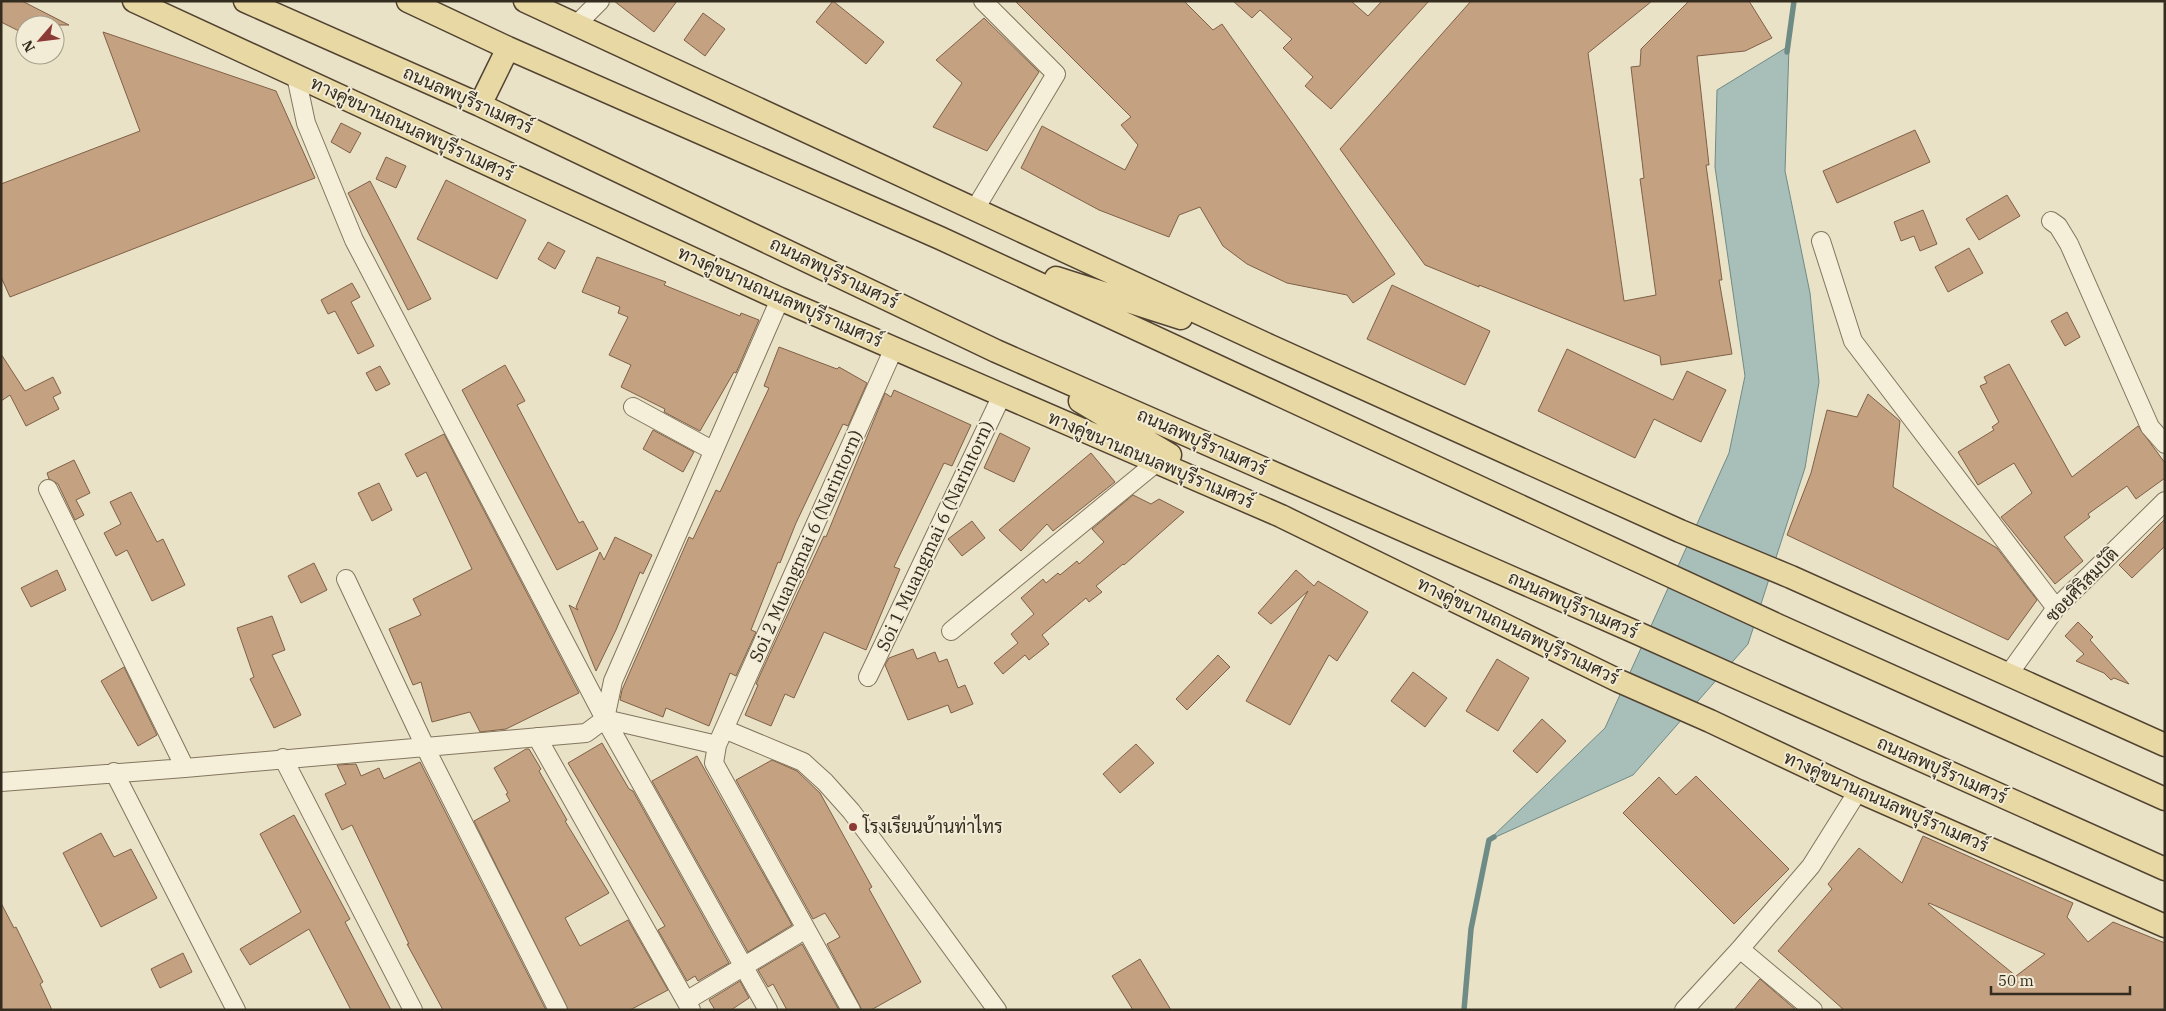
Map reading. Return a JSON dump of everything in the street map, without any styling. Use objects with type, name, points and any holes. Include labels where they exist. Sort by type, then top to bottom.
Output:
[{"type":"main road","name":"ทางคู่ขนานถนนลพบุรีราเมศวร์","points":[[134,1],[780,299],[1281,516],[1619,681],[1710,721],[1858,791],[2165,926]]},
{"type":"main road","name":"ถนนลพบุรีราเมศวร์","points":[[245,1],[480,105],[996,351],[1635,632],[2165,870]]},
{"type":"main road","points":[[408,1],[508,48],[940,238],[1777,625],[2165,799]]},
{"type":"main road","points":[[525,1],[1270,346],[1680,531],[1791,577],[2165,745]]},
{"type":"main road","points":[[480,105],[508,48]]},
{"type":"main road","points":[[940,238],[1053,277],[1270,346]]},
{"type":"main road","points":[[996,351],[1162,450],[1281,516]]},
{"type":"street","points":[[576,25],[600,1]]},
{"type":"street","points":[[974,208],[1056,74],[983,1]]},
{"type":"street","points":[[296,76],[306,123],[354,240],[605,720],[768,1010]]},
{"type":"street","points":[[2051,221],[2058,226],[2069,244],[2150,427],[2165,444]]},
{"type":"street","points":[[1821,241],[1853,341],[2056,608]]},
{"type":"street","points":[[605,720],[613,681],[712,450],[780,299]]},
{"type":"street","name":"Soi 2 Muangmai 6 (Narintorn)","points":[[851,1010],[714,763],[721,737],[894,348]]},
{"type":"street","name":"Soi 1 Muangmai 6 (Narintorn)","points":[[868,677],[1002,395]]},
{"type":"street","points":[[633,407],[712,450]]},
{"type":"street","points":[[951,631],[1157,462]]},
{"type":"street","points":[[48,490],[185,768]]},
{"type":"street","name":"ซอยศิริสมบัติ","points":[[2008,675],[2056,608],[2165,501]]},
{"type":"street","points":[[346,579],[425,746],[558,1010]]},
{"type":"street","points":[[1,782],[586,733],[605,720],[721,737],[803,762],[825,782],[851,812],[895,870],[997,1010]]},
{"type":"street","points":[[537,737],[688,1005],[744,966],[806,929]]},
{"type":"street","points":[[283,758],[413,1010]]},
{"type":"street","points":[[114,772],[236,1010]]},
{"type":"street","points":[[1684,1010],[1740,949],[1811,866],[1858,791]]},
{"type":"street","points":[[1740,949],[1813,1010]]},
{"type":"water","points":[[1789,46],[1785,171],[1810,293],[1819,382],[1805,468],[1748,644],[1633,775],[1489,840],[1605,728],[1729,453],[1745,376],[1715,167],[1717,90]]},
{"type":"building","points":[[1,1],[22,1],[49,15],[15,15],[15,29],[1,22]]},
{"type":"building","points":[[614,1],[677,1],[654,32]]},
{"type":"building","points":[[833,1],[884,42],[866,64],[816,22]]},
{"type":"building","points":[[1015,1],[1184,1],[1213,30],[1222,24],[1395,274],[1353,303],[1347,295],[1287,283],[1247,264],[1223,246],[1200,207],[1179,215],[1169,237],[1099,210],[1021,168],[1042,126],[1125,170],[1138,145],[1121,125],[1131,117]]},
{"type":"building","points":[[1233,1],[1351,1],[1368,16],[1382,1],[1429,1],[1331,109],[1305,86],[1313,77],[1283,48],[1292,39],[1260,10],[1252,18]]},
{"type":"building","points":[[1471,1],[1652,1],[1588,53],[1624,301],[1656,295],[1640,179],[1644,178],[1631,67],[1640,66],[1641,49],[1689,1],[1749,1],[1772,38],[1745,51],[1697,56],[1709,165],[1706,165],[1722,280],[1719,280],[1732,354],[1661,365],[1660,356],[1425,265],[1340,149]]},
{"type":"building","points":[[703,13],[725,29],[705,56],[684,40]]},
{"type":"building","points":[[984,18],[1039,72],[987,151],[933,127],[962,83],[936,60]]},
{"type":"building","points":[[103,32],[276,91],[315,178],[10,297],[1,277],[1,184],[140,131]]},
{"type":"building","points":[[341,123],[361,133],[350,153],[331,142]]},
{"type":"building","points":[[1915,130],[1930,162],[1837,203],[1823,171]]},
{"type":"building","points":[[386,157],[406,166],[396,188],[376,179]]},
{"type":"building","points":[[446,180],[526,220],[497,279],[417,239]]},
{"type":"building","points":[[370,181],[431,299],[408,310],[348,193]]},
{"type":"building","points":[[2007,195],[2020,216],[1979,240],[1966,219]]},
{"type":"building","points":[[1923,210],[1937,244],[1920,251],[1914,236],[1901,241],[1894,222]]},
{"type":"building","points":[[548,242],[565,251],[555,269],[538,259]]},
{"type":"building","points":[[1969,248],[1983,273],[1948,292],[1935,267]]},
{"type":"building","points":[[597,257],[666,282],[664,285],[740,316],[741,313],[759,320],[736,373],[734,372],[700,431],[664,412],[665,409],[621,387],[631,365],[609,355],[628,317],[618,313],[620,307],[582,292]]},
{"type":"building","points":[[352,283],[360,297],[351,302],[374,346],[358,354],[335,311],[328,314],[321,300]]},
{"type":"building","points":[[1392,285],[1490,331],[1465,385],[1367,339]]},
{"type":"building","points":[[2067,312],[2080,337],[2065,346],[2051,321]]},
{"type":"building","points":[[779,347],[837,369],[839,367],[867,383],[848,426],[843,424],[796,523],[780,563],[778,562],[751,630],[756,632],[736,676],[730,673],[709,726],[666,708],[663,717],[620,700],[622,690],[689,537],[693,539],[716,490],[720,492],[769,388],[764,386]]},
{"type":"building","points":[[1567,349],[1673,400],[1687,371],[1726,390],[1701,442],[1654,419],[1635,458],[1538,411]]},
{"type":"building","points":[[1,354],[25,391],[53,377],[61,393],[53,397],[59,409],[26,426],[10,395],[1,401]]},
{"type":"building","points":[[2009,364],[2072,477],[2138,426],[2165,463],[2165,478],[2136,499],[2127,486],[2088,514],[2090,517],[2064,537],[2083,561],[2055,584],[2001,517],[2032,493],[2014,463],[1978,485],[1958,452],[1994,430],[1992,427],[1999,422],[1980,386],[1987,383],[1984,377]]},
{"type":"building","points":[[505,365],[525,401],[517,405],[579,523],[583,521],[598,549],[557,570],[462,390]]},
{"type":"building","points":[[380,366],[390,384],[376,391],[366,373]]},
{"type":"building","points":[[894,390],[971,425],[952,466],[944,463],[894,567],[900,569],[866,650],[824,632],[794,698],[785,694],[771,726],[745,715],[758,685],[756,684],[824,536],[826,537],[885,393],[891,397]]},
{"type":"building","points":[[1868,394],[1900,421],[1893,487],[1997,548],[2037,600],[2008,640],[1787,535],[1811,473],[1827,410],[1857,417]]},
{"type":"building","points":[[653,430],[694,452],[683,472],[643,449]]},
{"type":"building","points":[[1000,433],[1030,448],[1014,482],[984,468]]},
{"type":"building","points":[[444,434],[579,693],[506,729],[480,732],[470,712],[432,722],[421,682],[413,685],[389,629],[421,615],[413,599],[472,569],[426,472],[417,477],[405,454]]},
{"type":"building","points":[[1091,453],[1115,482],[1053,531],[1047,524],[1021,551],[999,530]]},
{"type":"building","points":[[74,460],[90,493],[76,500],[84,515],[75,520],[58,484],[49,479],[47,473]]},
{"type":"building","points":[[379,483],[392,510],[372,521],[358,493]]},
{"type":"building","points":[[131,492],[157,542],[163,539],[185,585],[152,601],[127,550],[116,556],[104,533],[121,524],[110,502]]},
{"type":"building","points":[[1133,495],[1151,504],[1159,499],[1184,512],[1124,565],[1096,586],[1102,592],[1089,602],[1086,598],[1042,635],[1049,644],[1029,660],[1025,655],[1003,674],[994,663],[1018,643],[1011,634],[1034,614],[1021,598],[1043,579],[1046,583],[1058,573],[1060,575],[1077,561],[1079,564],[1104,542],[1092,529]]},
{"type":"building","points":[[2165,519],[2165,546],[2132,578],[2119,565]]},
{"type":"building","points":[[972,521],[985,538],[962,556],[948,539]]},
{"type":"building","points":[[615,537],[652,555],[643,574],[640,572],[616,630],[596,671],[569,605],[578,610],[576,607],[600,552],[604,560]]},
{"type":"building","points":[[314,563],[327,590],[301,603],[288,576]]},
{"type":"building","points":[[57,570],[66,590],[31,607],[21,588]]},
{"type":"building","points":[[1296,570],[1314,586],[1318,581],[1368,612],[1337,661],[1329,655],[1290,725],[1246,701],[1308,591],[1271,624],[1258,613]]},
{"type":"building","points":[[272,616],[285,650],[272,655],[301,715],[274,728],[250,679],[254,677],[237,628]]},
{"type":"building","points":[[2078,622],[2093,637],[2090,640],[2129,684],[2114,678],[2111,680],[2104,673],[2076,661],[2084,654],[2065,636]]},
{"type":"building","points":[[913,649],[917,659],[935,652],[939,662],[947,659],[958,688],[965,685],[973,704],[951,713],[948,705],[908,720],[885,665],[889,658]]},
{"type":"building","points":[[1218,655],[1230,667],[1187,710],[1176,699]]},
{"type":"building","points":[[1497,659],[1529,678],[1498,731],[1466,711]]},
{"type":"building","points":[[124,667],[157,735],[138,746],[101,681]]},
{"type":"building","points":[[1413,672],[1447,698],[1425,727],[1391,701]]},
{"type":"building","points":[[1542,719],[1566,741],[1537,773],[1513,751]]},
{"type":"building","points":[[602,743],[629,789],[633,791],[729,963],[698,981],[695,976],[687,981],[658,930],[665,926],[568,763]]},
{"type":"building","points":[[1136,744],[1154,763],[1120,793],[1103,774]]},
{"type":"building","points":[[529,749],[541,769],[539,771],[567,820],[565,821],[609,893],[565,918],[580,946],[628,920],[668,990],[630,1010],[568,1010],[474,821],[510,801],[506,794],[508,793],[494,768]]},
{"type":"building","points":[[697,756],[792,925],[748,952],[652,781]]},
{"type":"building","points":[[772,760],[797,771],[820,793],[872,887],[869,889],[921,982],[871,1010],[862,1010],[827,944],[840,937],[825,913],[813,919],[736,780]]},
{"type":"building","points":[[420,762],[546,1010],[443,1010],[407,944],[409,944],[352,825],[342,830],[325,794],[346,784],[337,765],[356,764],[361,776],[379,768],[384,779]]},
{"type":"building","points":[[1696,776],[1789,869],[1734,924],[1623,813],[1659,777],[1676,795]]},
{"type":"building","points":[[294,815],[350,919],[345,922],[391,1010],[351,1010],[309,929],[250,965],[240,949],[301,912],[260,834]]},
{"type":"building","points":[[101,833],[114,857],[131,849],[157,898],[101,927],[63,853]]},
{"type":"building","points":[[1923,836],[2073,903],[2067,917],[2088,942],[2113,922],[2165,943],[2165,1010],[1844,1010],[1778,951],[1832,889],[1828,884],[1859,848],[1902,883]],"holes":[[[1929,903],[2045,954],[2016,976],[1928,904]]]},
{"type":"building","points":[[1,903],[14,928],[16,927],[43,982],[40,984],[52,1010],[1,1010]]},
{"type":"building","points":[[802,944],[839,1010],[787,1010],[773,984],[768,987],[758,970]]},
{"type":"building","points":[[183,953],[192,972],[160,988],[151,969]]},
{"type":"building","points":[[1140,959],[1171,1010],[1133,1010],[1112,976]]},
{"type":"building","points":[[1760,979],[1796,1010],[1734,1010]]},
{"type":"building","points":[[740,981],[749,998],[731,1010],[715,1010],[709,1000]]},
{"type":"waterway","points":[[1787,52],[1794,1]]},
{"type":"waterway","points":[[1464,1010],[1471,929],[1489,840],[1494,837]]},
{"type":"place","name":"โรงเรียนบ้านท่าไทร","points":[[853,827]]}]
